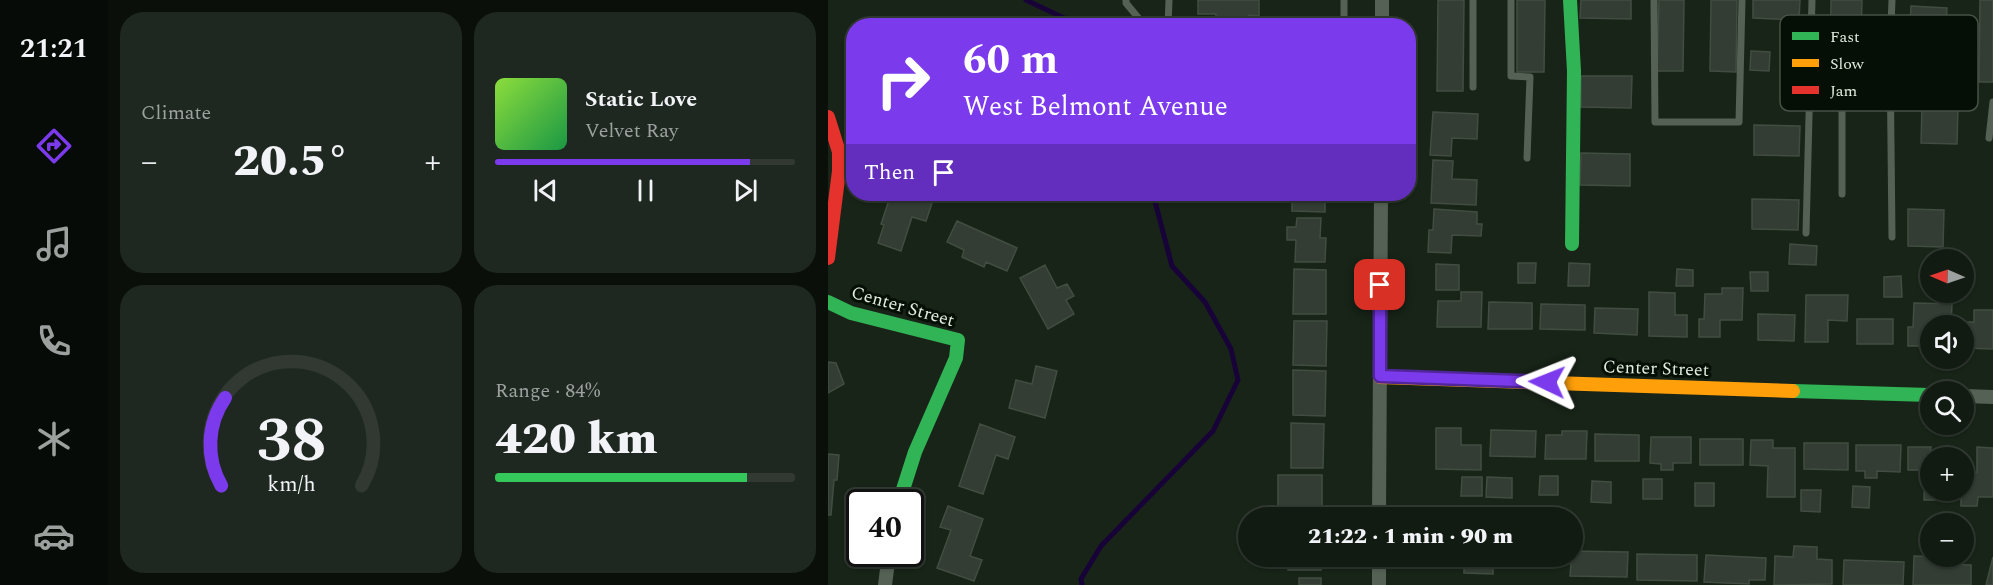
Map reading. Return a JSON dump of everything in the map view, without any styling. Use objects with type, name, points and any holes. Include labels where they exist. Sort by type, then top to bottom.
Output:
[{"type":"street","points":[[1382,0],[1382,18]]},
{"type":"street","points":[[1570,0],[1574,71],[1572,244]]},
{"type":"street","points":[[828,117],[839,152],[839,171],[828,258]]},
{"type":"street","points":[[1379,507],[1381,201]]},
{"type":"street","name":"Center Street","points":[[828,302],[851,313],[958,340],[956,358],[915,452],[903,489]]},
{"type":"street","name":"Center Street","points":[[1380,376],[1920,395]]},
{"type":"street","points":[[1974,396],[1993,397]]},
{"type":"street","points":[[885,585],[887,567]]},
{"type":"street","points":[[1379,567],[1379,585]]},
{"type":"lane","points":[[1126,0],[1138,18]]},
{"type":"lane","points":[[1168,18],[1169,0]]},
{"type":"lane","points":[[1344,0],[1344,18]]},
{"type":"lane","points":[[1473,0],[1473,87]]},
{"type":"lane","points":[[1511,0],[1511,76],[1530,77],[1527,158]]},
{"type":"lane","points":[[1654,0],[1655,122],[1738,122],[1742,0]]},
{"type":"lane","points":[[1812,0],[1812,15]]},
{"type":"lane","points":[[1989,138],[1993,102]]},
{"type":"lane","points":[[1806,233],[1809,111]]},
{"type":"lane","points":[[1842,111],[1842,194]]},
{"type":"lane","points":[[1892,111],[1892,237]]},
{"type":"building","points":[[1198,0],[1259,0],[1259,16],[1216,18],[1216,14],[1198,14]]},
{"type":"building","points":[[1438,0],[1464,0],[1463,91],[1437,91]]},
{"type":"building","points":[[1517,0],[1545,0],[1544,72],[1517,72]]},
{"type":"building","points":[[1581,0],[1631,0],[1631,19],[1580,18]]},
{"type":"building","points":[[1659,0],[1684,0],[1683,71],[1657,71]]},
{"type":"building","points":[[1711,0],[1737,0],[1736,72],[1710,71]]},
{"type":"building","points":[[1753,0],[1800,0],[1799,15],[1780,15],[1780,19],[1753,18]]},
{"type":"building","points":[[1831,0],[1862,0],[1862,15],[1831,15]]},
{"type":"building","points":[[1980,0],[1993,0],[1993,82],[1979,82]]},
{"type":"building","points":[[1911,6],[1947,8],[1947,15],[1911,15]]},
{"type":"building","points":[[1751,51],[1770,52],[1769,71],[1750,70]]},
{"type":"building","points":[[1581,76],[1632,76],[1631,108],[1581,107]]},
{"type":"building","points":[[1922,111],[1958,111],[1957,144],[1921,143]]},
{"type":"building","points":[[1433,112],[1478,114],[1477,139],[1452,138],[1451,156],[1430,155]]},
{"type":"building","points":[[1754,125],[1800,126],[1799,156],[1754,155]]},
{"type":"building","points":[[1581,153],[1630,154],[1630,186],[1580,185]]},
{"type":"building","points":[[1433,160],[1453,161],[1452,179],[1477,180],[1476,205],[1431,203]]},
{"type":"building","points":[[1752,199],[1799,200],[1798,230],[1752,229]]},
{"type":"building","points":[[889,201],[933,201],[926,221],[912,217],[901,251],[878,243],[884,225],[881,224]]},
{"type":"building","points":[[1292,201],[1325,201],[1325,212],[1292,211]]},
{"type":"building","points":[[1434,209],[1477,212],[1477,224],[1482,224],[1481,236],[1452,235],[1451,253],[1428,252],[1429,230],[1433,230]]},
{"type":"building","points":[[1908,209],[1944,210],[1943,247],[1908,246]]},
{"type":"building","points":[[1297,218],[1321,218],[1320,238],[1326,238],[1325,262],[1295,262],[1296,240],[1287,240],[1287,227],[1296,227]]},
{"type":"building","points":[[957,221],[1017,248],[1007,271],[986,262],[984,267],[962,257],[964,250],[947,242]]},
{"type":"building","points":[[1790,244],[1817,246],[1816,265],[1789,264]]},
{"type":"building","points":[[1518,263],[1536,263],[1535,283],[1518,283]]},
{"type":"building","points":[[1569,263],[1590,264],[1589,286],[1568,286]]},
{"type":"building","points":[[1436,264],[1459,265],[1459,290],[1436,290]]},
{"type":"building","points":[[1045,265],[1057,288],[1067,284],[1074,296],[1066,300],[1074,314],[1048,329],[1020,278]]},
{"type":"building","points":[[1294,269],[1326,270],[1326,314],[1293,314]]},
{"type":"building","points":[[1677,269],[1693,270],[1693,286],[1676,286]]},
{"type":"building","points":[[1750,272],[1768,272],[1768,291],[1751,291]]},
{"type":"building","points":[[1901,276],[1902,297],[1884,297],[1884,277]]},
{"type":"building","points":[[1722,288],[1743,288],[1742,320],[1720,320],[1720,337],[1699,337],[1699,319],[1704,319],[1705,294],[1722,294]]},
{"type":"building","points":[[1461,292],[1482,292],[1481,327],[1437,327],[1438,301],[1461,301]]},
{"type":"building","points":[[1649,292],[1675,293],[1675,315],[1687,315],[1687,337],[1649,336]]},
{"type":"building","points":[[1806,295],[1848,295],[1847,321],[1828,320],[1828,342],[1805,342]]},
{"type":"building","points":[[1489,302],[1532,303],[1532,329],[1488,329]]},
{"type":"building","points":[[1914,303],[1952,304],[1952,315],[1920,315],[1920,346],[1908,346],[1908,327],[1913,327]]},
{"type":"building","points":[[1541,304],[1585,305],[1585,330],[1540,329]]},
{"type":"building","points":[[1595,308],[1638,309],[1637,335],[1594,333]]},
{"type":"building","points":[[1974,310],[1993,310],[1993,349],[1974,348]]},
{"type":"building","points":[[1758,314],[1795,315],[1794,341],[1758,340]]},
{"type":"building","points":[[1857,319],[1893,319],[1893,344],[1857,344]]},
{"type":"building","points":[[1294,321],[1327,321],[1326,366],[1293,365]]},
{"type":"building","points":[[828,362],[836,363],[844,384],[828,393]]},
{"type":"building","points":[[1036,366],[1057,371],[1045,418],[1009,408],[1016,380],[1032,384]]},
{"type":"building","points":[[1293,370],[1326,371],[1325,416],[1293,415]]},
{"type":"building","points":[[1291,423],[1324,424],[1323,468],[1291,468]]},
{"type":"building","points":[[980,424],[1015,437],[1008,459],[996,455],[983,494],[959,486]]},
{"type":"building","points":[[1436,428],[1461,428],[1461,445],[1481,445],[1481,470],[1436,469]]},
{"type":"building","points":[[1491,430],[1536,431],[1535,457],[1490,456]]},
{"type":"building","points":[[1562,431],[1587,431],[1586,459],[1545,459],[1546,435],[1562,435]]},
{"type":"building","points":[[1595,434],[1639,435],[1639,461],[1595,461]]},
{"type":"building","points":[[1651,437],[1691,437],[1691,463],[1673,463],[1673,470],[1661,470],[1661,464],[1650,463]]},
{"type":"building","points":[[1700,439],[1743,439],[1743,465],[1700,465]]},
{"type":"building","points":[[1751,440],[1773,440],[1773,448],[1795,448],[1795,497],[1767,497],[1768,466],[1750,465]]},
{"type":"building","points":[[1804,443],[1848,443],[1848,470],[1804,469]]},
{"type":"building","points":[[1856,445],[1901,445],[1900,472],[1877,471],[1877,478],[1865,478],[1865,471],[1856,471]]},
{"type":"building","points":[[1908,447],[1920,447],[1920,470],[1908,470]]},
{"type":"building","points":[[1977,447],[1993,448],[1993,497],[1978,497],[1977,506],[1961,506],[1961,501],[1974,501],[1974,472],[1977,472]]},
{"type":"building","points":[[828,454],[839,455],[831,515],[828,515]]},
{"type":"building","points":[[1278,475],[1322,475],[1322,507],[1278,507]]},
{"type":"building","points":[[1540,476],[1558,476],[1558,495],[1539,495]]},
{"type":"building","points":[[1462,477],[1482,477],[1482,496],[1461,496]]},
{"type":"building","points":[[1487,477],[1512,478],[1512,498],[1486,497]]},
{"type":"building","points":[[1643,479],[1662,479],[1662,499],[1643,499]]},
{"type":"building","points":[[1592,481],[1611,482],[1611,503],[1591,502]]},
{"type":"building","points":[[1695,483],[1714,483],[1714,506],[1695,506]]},
{"type":"building","points":[[1853,486],[1870,487],[1869,508],[1852,507]]},
{"type":"building","points":[[1801,490],[1821,490],[1820,512],[1801,511]]},
{"type":"building","points":[[948,506],[983,519],[970,556],[982,560],[974,581],[937,568],[951,530],[940,527]]},
{"type":"building","points":[[1794,546],[1817,547],[1817,559],[1832,560],[1832,584],[1774,585],[1775,556],[1793,557]]},
{"type":"building","points":[[1583,551],[1628,552],[1627,577],[1570,576],[1571,567],[1583,567]]},
{"type":"building","points":[[1637,554],[1697,555],[1697,581],[1637,580]]},
{"type":"building","points":[[1706,555],[1766,558],[1765,580],[1749,580],[1749,584],[1704,582]]},
{"type":"building","points":[[1914,556],[1920,556],[1920,567],[1971,567],[1971,585],[1913,585]]},
{"type":"building","points":[[1993,557],[1993,585],[1986,585]]},
{"type":"building","points":[[1844,560],[1904,562],[1903,585],[1843,585]]},
{"type":"building","points":[[1288,567],[1321,567],[1321,570],[1288,570]]},
{"type":"building","points":[[1464,567],[1493,567],[1493,574],[1464,573]]},
{"type":"building","points":[[1299,578],[1321,578],[1321,585],[1299,585]]},
{"type":"waterway","points":[[1026,0],[1064,18]]},
{"type":"waterway","points":[[1082,585],[1081,579],[1101,546],[1213,431],[1238,380],[1231,349],[1205,302],[1172,266],[1155,201]]},
{"type":"traffic: fast","points":[[1570,0],[1574,71],[1572,244]]},
{"type":"traffic: fast","points":[[828,302],[851,313],[958,340],[956,358],[915,452],[903,489]]},
{"type":"traffic: fast","points":[[1793,391],[1920,395]]},
{"type":"traffic: slow","points":[[1380,377],[1793,391]]},
{"type":"traffic: jam","points":[[828,117],[839,152],[839,171],[828,258]]},
{"type":"route","points":[[1380,285],[1380,376],[1547,382]]}]
